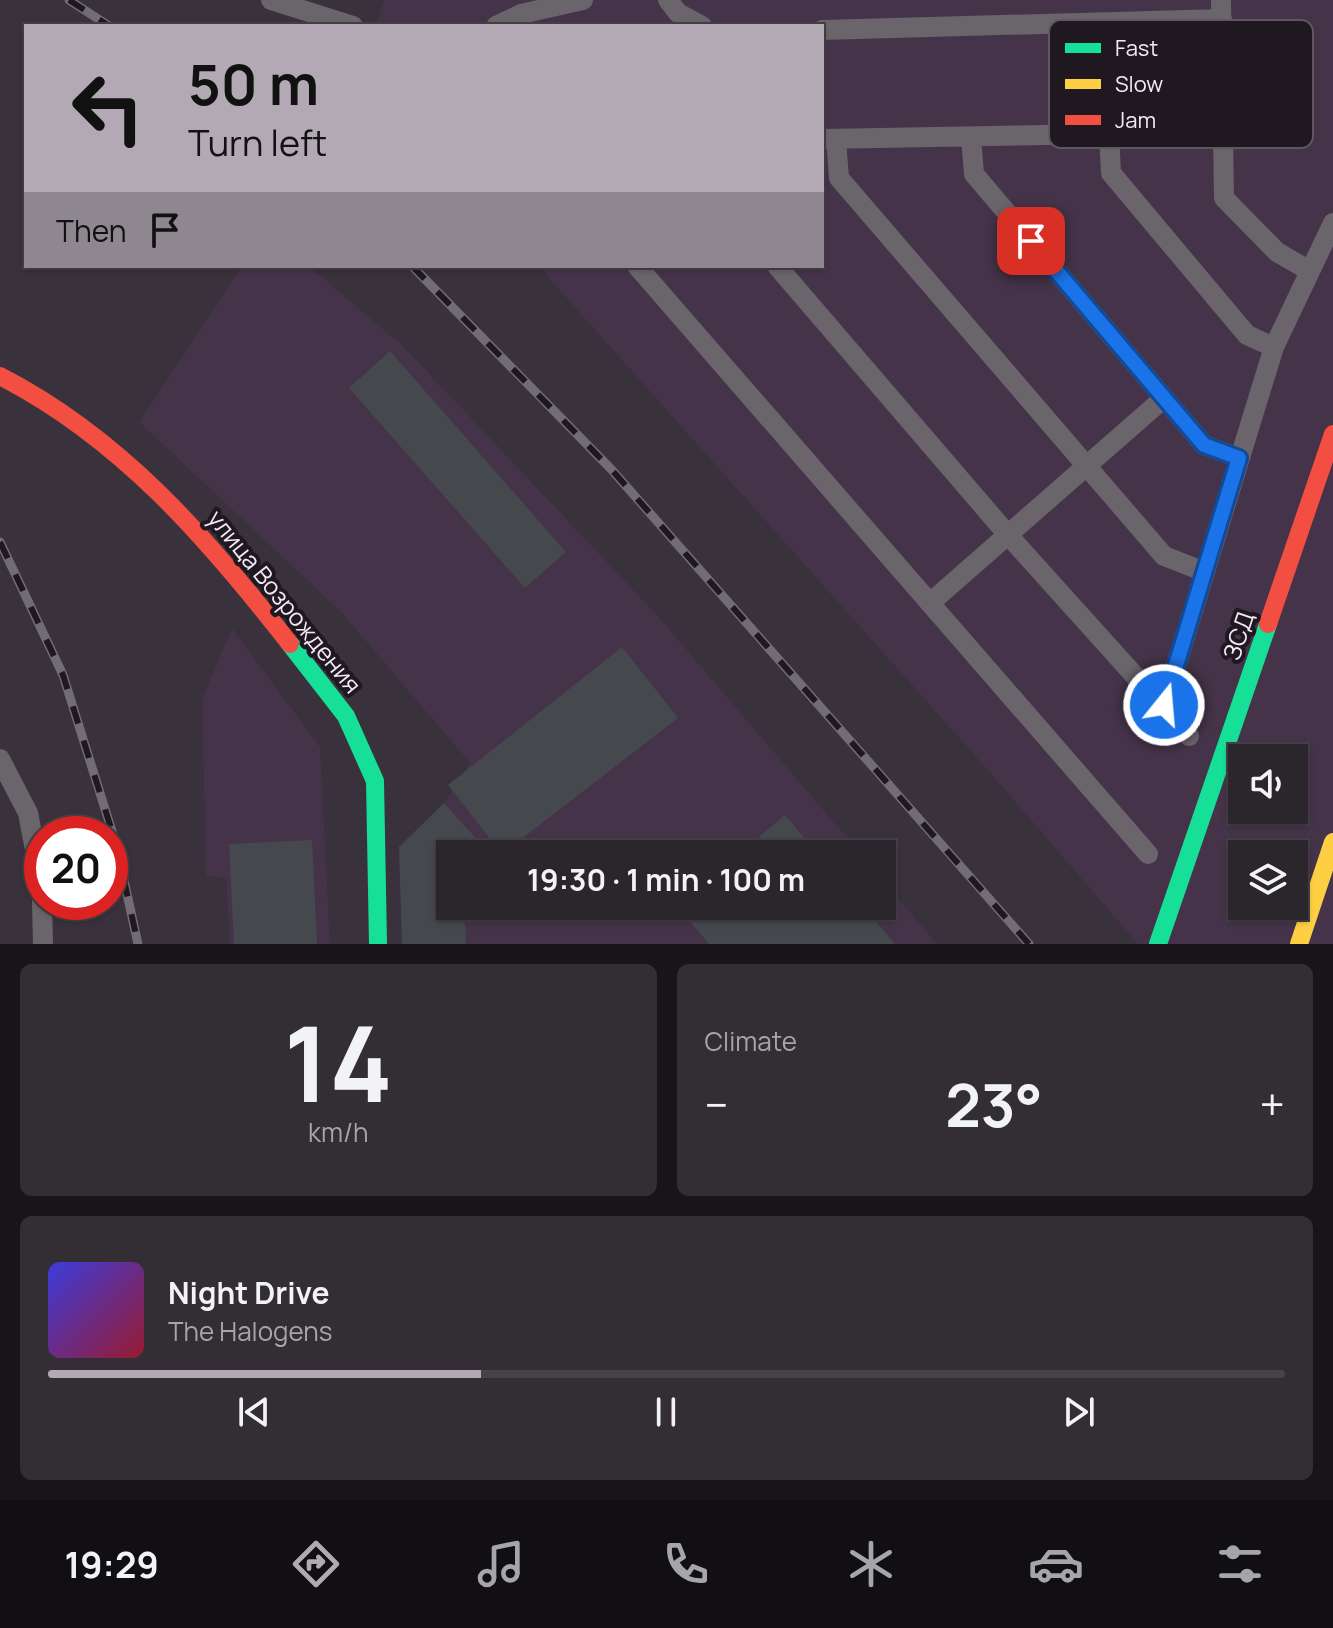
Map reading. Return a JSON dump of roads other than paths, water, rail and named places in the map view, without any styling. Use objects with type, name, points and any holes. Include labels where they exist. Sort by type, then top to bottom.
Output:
[{"type":"main road","name":"улица Возрождения","points":[[0,376],[39,396],[123,457],[214,551],[346,716],[362,745],[375,781],[378,944]]},
{"type":"main road","name":"ЗСД","points":[[1158,944],[1333,434]]},
{"type":"main road","points":[[1299,944],[1333,842]]},
{"type":"lane","points":[[271,0],[347,24]]},
{"type":"lane","points":[[500,24],[521,14],[583,0]]},
{"type":"lane","points":[[668,0],[678,13],[698,24]]},
{"type":"lane","points":[[824,30],[1222,10]]},
{"type":"lane","points":[[1049,135],[829,139],[839,178],[1164,556],[1205,572]]},
{"type":"lane","points":[[971,137],[974,174],[1204,445],[1239,458]]},
{"type":"lane","points":[[1110,148],[1111,173],[1247,335],[1274,347]]},
{"type":"lane","points":[[1222,148],[1224,198],[1277,252],[1310,271]]},
{"type":"lane","points":[[1164,705],[1274,347],[1333,223]]},
{"type":"lane","points":[[639,268],[1148,854]]},
{"type":"lane","points":[[779,268],[1008,535],[1189,736]]},
{"type":"lane","points":[[930,603],[1164,398]]},
{"type":"lane","points":[[0,759],[29,816]]},
{"type":"lane","points":[[42,920],[43,944]]},
{"type":"railway","points":[[69,0],[106,24]]},
{"type":"railway","points":[[414,268],[611,469],[1029,944]]},
{"type":"railway","points":[[0,542],[63,675],[116,844],[138,944]]}]
